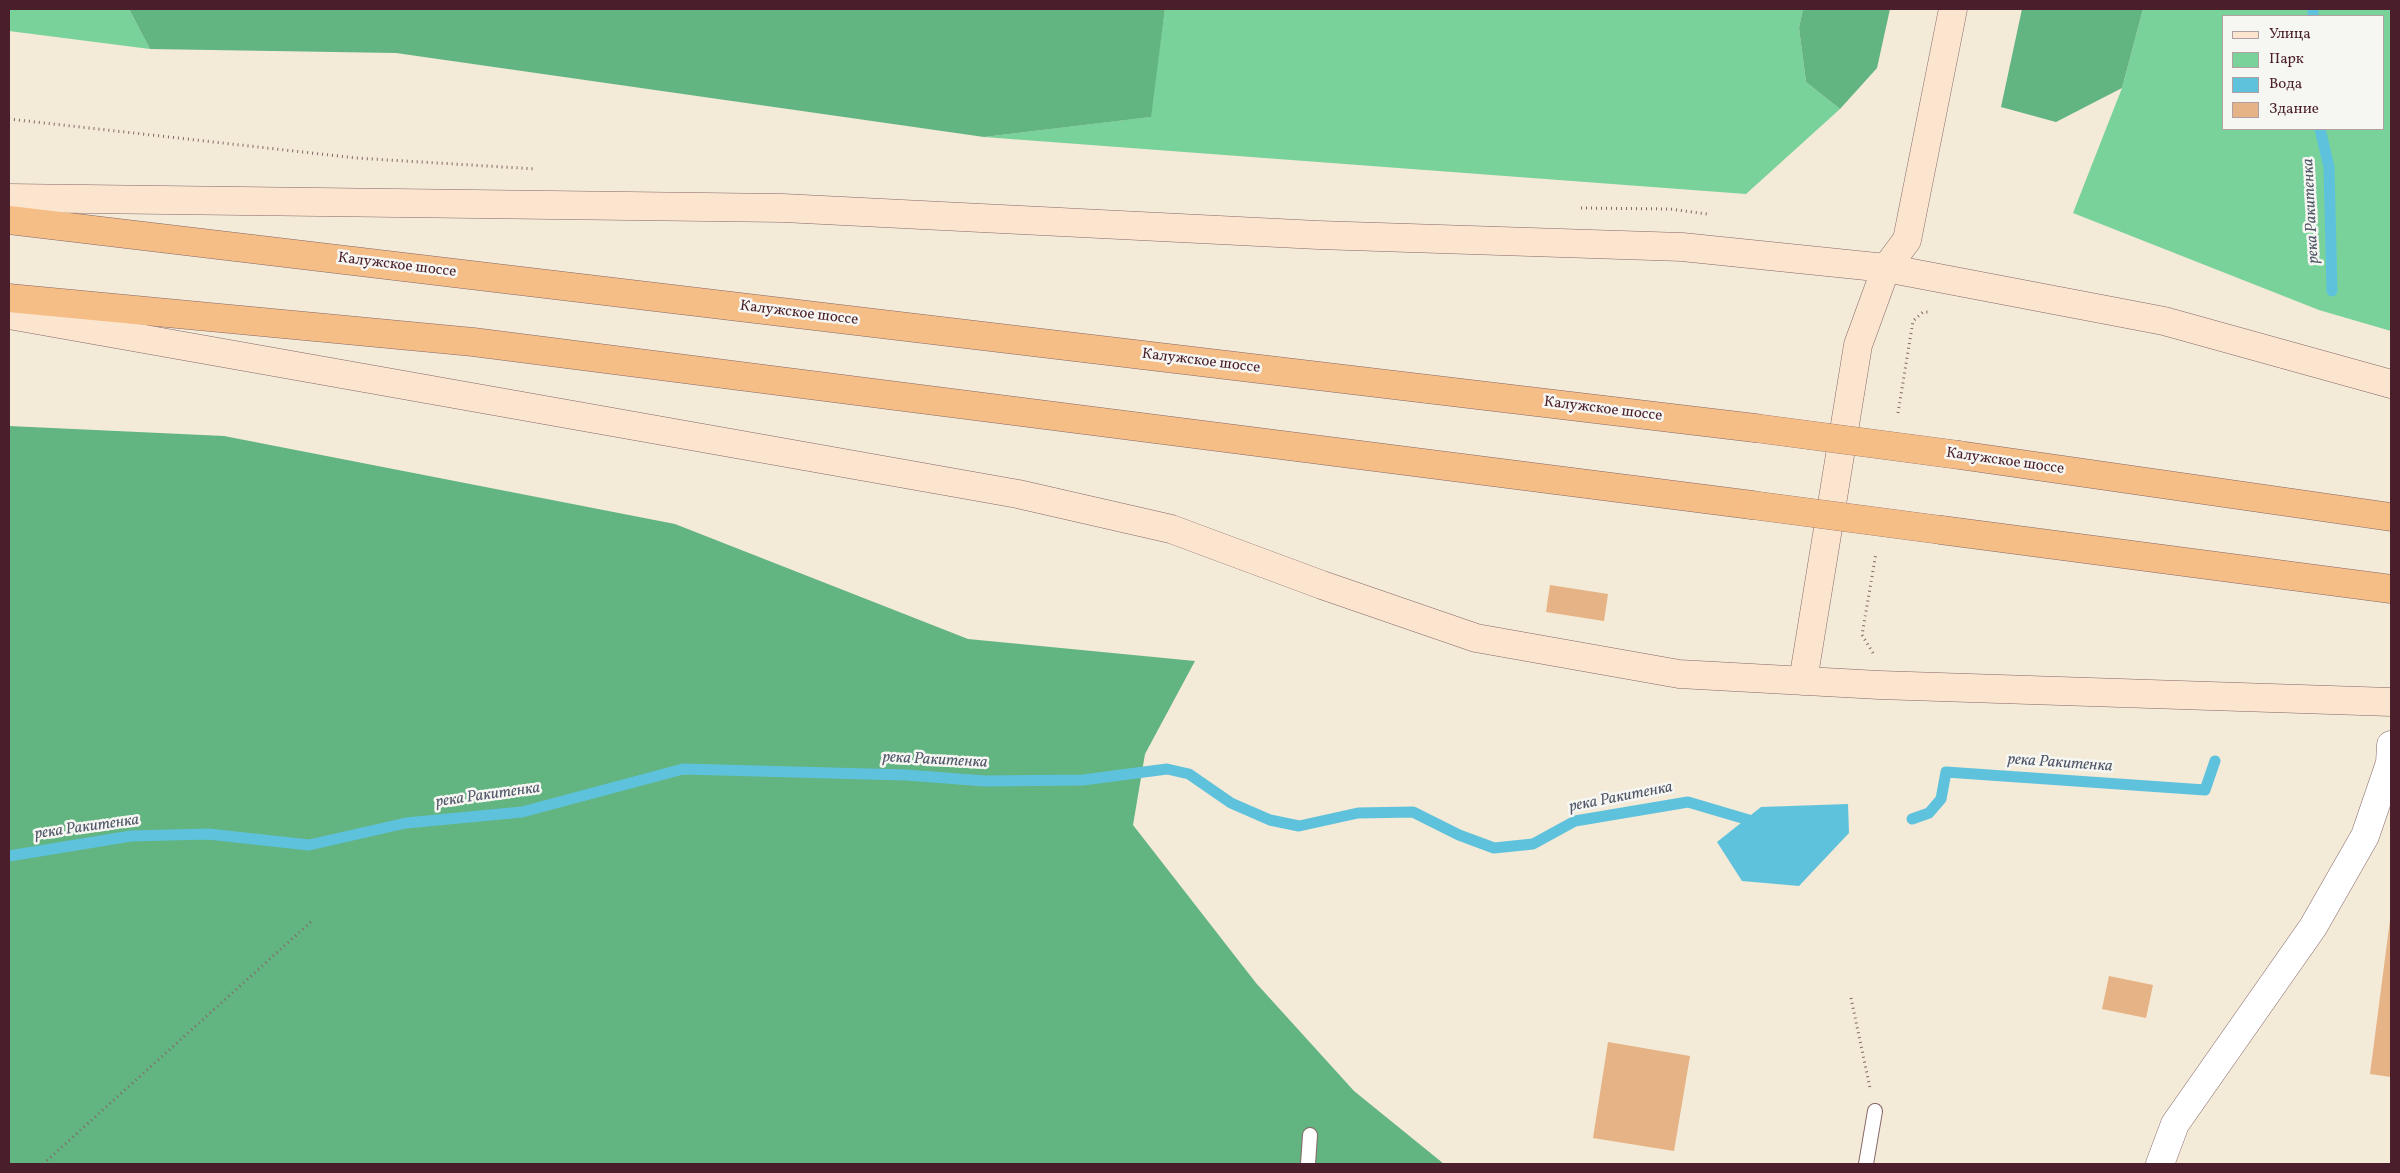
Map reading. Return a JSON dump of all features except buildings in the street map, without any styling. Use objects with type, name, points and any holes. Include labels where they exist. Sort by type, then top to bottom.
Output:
[{"type":"highway","name":"Калужское шоссе","points":[[9,220],[1755,428],[1959,455],[2391,517]]},
{"type":"highway","points":[[9,298],[473,342],[1752,505],[2391,589]]},
{"type":"street","points":[[1803,681],[1858,345],[1886,268],[1907,240],[1952,9]]},
{"type":"street","points":[[9,198],[783,208],[1318,235],[1682,247],[1886,268],[2164,321],[2391,384]]},
{"type":"street","points":[[9,315],[1018,494],[1171,530],[1476,638],[1680,674],[1803,681],[2391,702]]},
{"type":"street","points":[[2160,1164],[2175,1124],[2313,926],[2365,836],[2390,763],[2391,745]]},
{"type":"lane","points":[[1866,1164],[1875,1111]]},
{"type":"lane","points":[[1308,1164],[1310,1135]]},
{"type":"path","points":[[9,120],[356,158]]},
{"type":"path","points":[[43,1164],[313,920]]},
{"type":"path","points":[[1851,998],[1875,1111]]},
{"type":"green space","points":[[9,9],[129,9],[150,49],[9,31]]},
{"type":"green space","points":[[129,9],[1165,9],[1151,117],[984,137],[396,53],[150,49]]},
{"type":"green space","points":[[1165,9],[1803,9],[1799,28],[1806,82],[1840,109],[1746,194],[984,137],[1150,117]]},
{"type":"green space","points":[[1803,9],[1890,9],[1877,68],[1840,109],[1806,82],[1799,28]]},
{"type":"green space","points":[[2022,9],[2143,9],[2122,88],[2056,122],[2001,107]]},
{"type":"green space","points":[[2143,9],[2391,9],[2391,331],[2319,310],[2073,213],[2122,88]]},
{"type":"green space","points":[[9,426],[224,436],[675,524],[968,639],[1195,661],[1145,754],[1133,825],[1256,983],[1354,1091],[1444,1164],[9,1164]]},
{"type":"water","points":[[1848,804],[1849,833],[1799,886],[1742,881],[1717,842],[1761,807]]},
{"type":"waterway","name":"река Ракитенка","points":[[2313,9],[2313,15]]},
{"type":"waterway","name":"река Ракитенка","points":[[2320,130],[2329,167],[2332,291]]},
{"type":"waterway","name":"река Ракитенка","points":[[1912,819],[1929,813],[1941,799],[1946,772],[2205,790],[2215,761]]},
{"type":"waterway","name":"река Ракитенка","points":[[9,856],[131,836],[208,834],[309,845],[406,823],[522,812],[683,769],[906,775],[985,781],[1083,780],[1167,769],[1189,774],[1231,803],[1270,820],[1299,826],[1358,813],[1413,812],[1459,835],[1494,848],[1533,844],[1575,821],[1688,802],[1759,823]]}]
